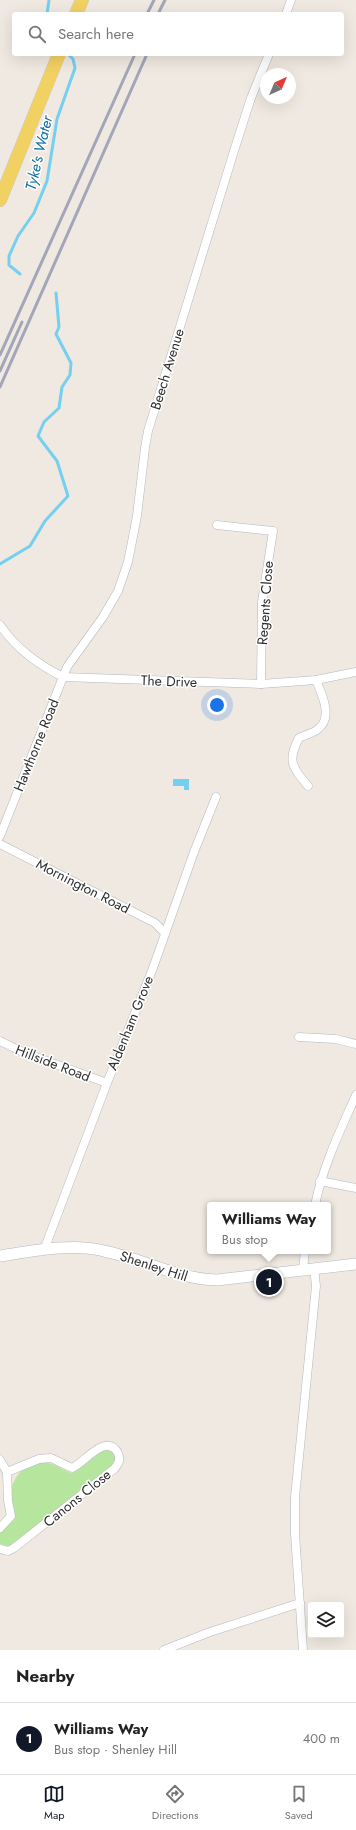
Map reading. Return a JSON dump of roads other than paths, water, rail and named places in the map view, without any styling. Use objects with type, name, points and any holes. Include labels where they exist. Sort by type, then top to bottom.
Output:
[{"type":"main road","points":[[77,12],[82,0]]},
{"type":"main road","points":[[0,200],[57,59]]},
{"type":"street","points":[[287,12],[291,0]]},
{"type":"street","name":"Beech Avenue","points":[[63,677],[67,667],[103,617],[118,591],[128,562],[137,516],[148,431],[234,151],[251,98],[268,56]]},
{"type":"street","name":"Regents Close","points":[[217,525],[273,531],[263,590],[260,684]]},
{"type":"street","name":"The Drive","points":[[0,625],[27,654],[51,671],[63,677],[260,684],[316,680],[356,672]]},
{"type":"street","name":"Hawthorne Road","points":[[0,836],[63,677]]},
{"type":"street","points":[[308,786],[296,773],[292,765],[292,756],[294,747],[299,738],[319,729],[324,722],[326,713],[325,703],[316,680]]},
{"type":"street","name":"Aldenham Grove","points":[[44,1250],[107,1083],[153,968],[164,932],[216,797]]},
{"type":"street","name":"Mornington Road","points":[[0,844],[155,923],[164,932]]},
{"type":"street","points":[[299,1037],[336,1039],[356,1044]]},
{"type":"street","name":"Hillside Road","points":[[0,1041],[25,1053],[107,1083]]},
{"type":"street","points":[[316,1202],[320,1182],[331,1150],[356,1095]]},
{"type":"street","points":[[320,1182],[356,1188]]},
{"type":"street","name":"Shenley Hill","points":[[0,1256],[44,1250],[76,1248],[102,1250],[132,1258],[186,1277],[200,1280],[216,1280],[356,1264]]},
{"type":"street","points":[[303,1650],[295,1534],[295,1497],[316,1286],[308,1269],[306,1254]]},
{"type":"street","name":"Canons Close","points":[[0,1548],[8,1551],[14,1548],[114,1469],[119,1464],[120,1457],[118,1452],[112,1447],[107,1446],[101,1448],[72,1468],[51,1458],[39,1459],[7,1472]]},
{"type":"street","points":[[0,1460],[7,1472],[8,1501],[12,1516],[0,1528]]},
{"type":"street","points":[[164,1650],[210,1632],[300,1603]]},
{"type":"water","points":[[173,779],[189,779],[189,790],[184,790],[184,786],[173,786]]},
{"type":"waterway","name":"Tyke's Water","points":[[47,12],[49,0]]},
{"type":"waterway","name":"Tyke's Water","points":[[20,274],[9,265],[9,256],[18,236],[34,213],[47,181],[57,119],[75,68],[73,59],[70,56]]},
{"type":"waterway","name":"Tyke's Water","points":[[0,564],[30,546],[45,521],[68,496],[57,461],[38,436],[44,422],[59,408],[62,387],[70,375],[71,363],[56,334],[59,327],[56,293]]},
{"type":"railway","points":[[148,12],[154,0]]},
{"type":"railway","points":[[159,12],[165,0]]},
{"type":"railway","points":[[0,355],[134,56]]},
{"type":"railway","points":[[0,387],[146,56]]},
{"type":"railway","points":[[0,371],[22,322]]},
{"type":"place","name":"Williams Way","points":[[269,1282]]}]
